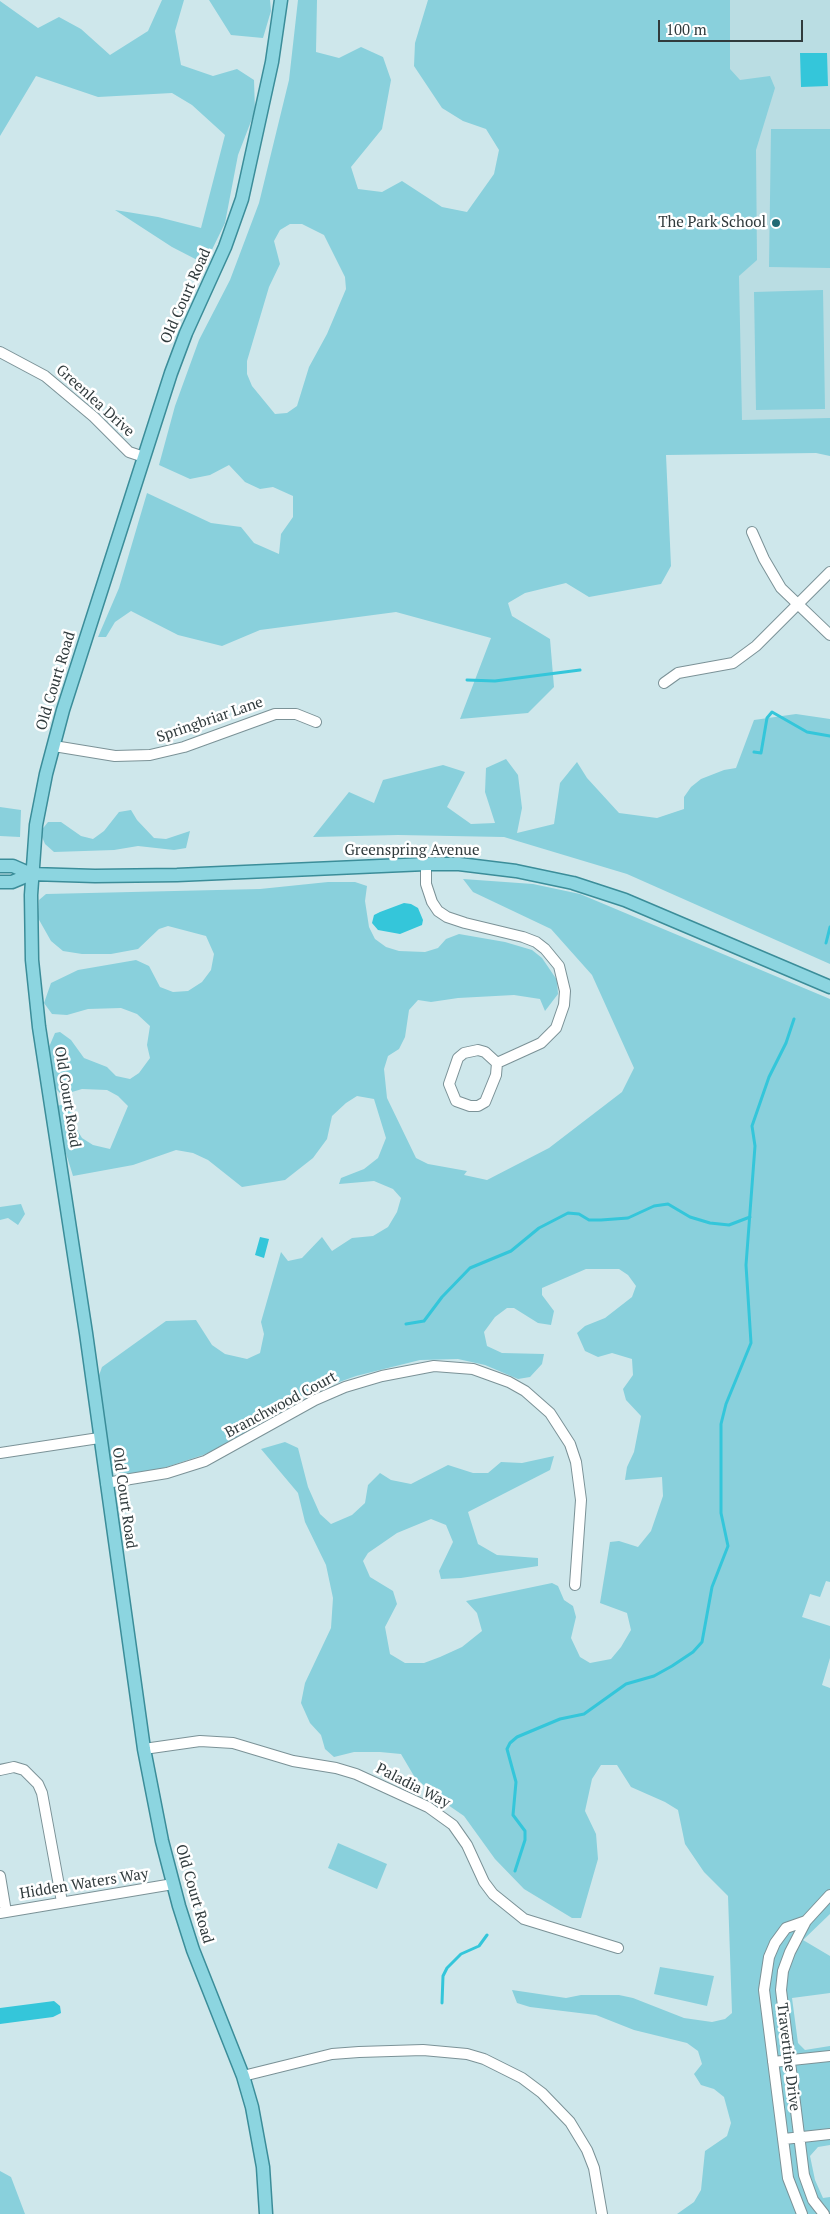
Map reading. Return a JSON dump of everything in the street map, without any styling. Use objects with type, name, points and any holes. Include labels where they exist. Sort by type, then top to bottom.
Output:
[{"type":"main road","name":"Old Court Road","points":[[266,2214],[259,2139],[243,2076],[193,1950],[173,1884],[144,1749],[36,1002],[32,946],[31,874],[38,816],[54,746],[144,457],[186,333],[225,246],[242,199],[270,75],[281,0]]},
{"type":"main road","name":"Greenspring Avenue","points":[[0,882],[12,882],[31,874],[150,875],[426,864],[486,867],[573,883],[651,910],[830,987]]},
{"type":"main road","name":"Greenspring Avenue","points":[[0,866],[13,866],[31,874]]},
{"type":"street","name":"Greenlea Drive","points":[[0,352],[45,376],[94,417],[129,452],[144,457]]},
{"type":"street","points":[[752,532],[772,574],[797,605],[830,635]]},
{"type":"street","points":[[664,683],[678,674],[733,663],[756,646],[830,572]]},
{"type":"street","name":"Springbriar Lane","points":[[54,746],[115,756],[150,755],[184,747],[275,714],[296,714],[316,722]]},
{"type":"street","points":[[426,864],[426,884],[432,902],[438,911],[465,923],[536,942],[546,949],[559,966],[565,991],[564,1005],[556,1028],[541,1043],[497,1064]]},
{"type":"street","points":[[478,1050],[492,1057],[497,1064],[493,1084],[485,1102],[478,1106],[470,1106],[456,1101],[449,1084],[458,1058],[464,1053],[478,1050]]},
{"type":"street","name":"Branchwood Court","points":[[106,1482],[166,1473],[205,1461],[315,1400],[345,1387],[382,1376],[434,1366],[473,1369],[509,1382],[525,1391],[550,1413],[570,1444],[576,1462],[581,1500],[575,1585]]},
{"type":"street","points":[[0,1453],[99,1438]]},
{"type":"street","name":"Paladia Way","points":[[144,1749],[200,1741],[233,1744],[292,1761],[336,1768],[356,1774],[428,1807],[453,1825],[467,1844],[484,1882],[493,1894],[524,1919],[618,1948]]},
{"type":"street","points":[[0,1770],[14,1767],[24,1770],[38,1784],[42,1793],[62,1902]]},
{"type":"street","points":[[0,1876],[3,1913]]},
{"type":"street","name":"Hidden Waters Way","points":[[3,1913],[173,1884]]},
{"type":"street","name":"Travertine Drive","points":[[824,2214],[813,2200],[804,2175],[781,1979],[785,1962],[806,1921],[830,1896]]},
{"type":"street","name":"Travertine Drive","points":[[802,2214],[788,2178],[764,1990],[768,1956],[786,1928],[806,1921]]},
{"type":"street","points":[[243,2076],[332,2054],[358,2052],[423,2050],[467,2054],[484,2059],[522,2078],[542,2093],[570,2122],[587,2150],[594,2168],[602,2214]]},
{"type":"street","points":[[773,2062],[830,2056]]},
{"type":"street","points":[[784,2139],[830,2134]]},
{"type":"shaded area","points":[[162,0],[184,0],[175,31],[181,65],[213,76],[237,69],[254,80],[255,111],[238,155],[225,223],[205,264],[172,247],[115,210],[158,217],[201,228],[225,135],[192,105],[172,93],[98,97],[36,76],[0,136],[0,1],[38,28],[59,17],[81,29],[110,55],[148,31]]},
{"type":"shaded area","points":[[209,0],[270,0],[271,11],[263,38],[231,35]]},
{"type":"shaded area","points":[[298,0],[317,0],[316,52],[339,58],[361,47],[383,57],[391,80],[382,129],[351,167],[358,189],[382,192],[402,181],[442,207],[467,212],[494,174],[499,150],[486,129],[463,121],[442,108],[414,66],[415,43],[428,0],[730,0],[730,69],[740,80],[770,76],[775,88],[756,150],[757,260],[739,276],[742,420],[830,418],[830,456],[816,453],[666,455],[671,566],[661,584],[589,597],[566,583],[525,593],[508,603],[512,616],[550,639],[554,687],[528,713],[460,719],[491,638],[396,612],[260,630],[222,646],[178,635],[131,611],[115,622],[106,637],[98,637],[119,588],[147,493],[211,523],[241,527],[254,543],[279,554],[281,534],[293,517],[293,496],[273,487],[260,489],[245,482],[229,465],[210,475],[190,479],[159,465],[175,406],[199,340],[230,280],[259,203],[289,80]],"holes":[[[290,224],[302,224],[324,235],[345,277],[346,289],[327,334],[309,367],[297,406],[287,413],[275,414],[252,386],[247,374],[247,361],[269,287],[280,264],[274,241],[280,230]]]},
{"type":"shaded area","name":"The Park School","points":[[715,0],[830,0],[830,449],[727,448]]},
{"type":"shaded area","points":[[800,53],[827,53],[828,86],[801,87]]},
{"type":"shaded area","points":[[771,129],[830,129],[830,268],[769,267]]},
{"type":"shaded area","points":[[823,290],[825,409],[756,410],[754,292]]},
{"type":"shaded area","points":[[796,714],[830,719],[830,964],[627,874],[504,837],[398,835],[313,837],[349,792],[374,803],[383,780],[443,765],[465,772],[447,807],[471,824],[495,823],[485,792],[486,768],[506,759],[518,775],[522,808],[517,833],[554,824],[560,783],[577,762],[587,778],[619,813],[657,818],[684,809],[684,797],[691,787],[701,779],[724,770],[736,768],[754,720]]},
{"type":"shaded area","points":[[0,807],[21,810],[20,837],[0,836]]},
{"type":"shaded area","points":[[131,810],[137,820],[154,838],[166,839],[190,831],[186,848],[174,850],[138,846],[114,850],[54,852],[45,844],[40,832],[48,822],[61,822],[81,836],[93,839],[104,831],[119,812]]},
{"type":"shaded area","points":[[463,879],[533,884],[580,894],[830,999],[830,1582],[826,1581],[820,1597],[810,1594],[802,1617],[830,1626],[830,1658],[822,1685],[830,1688],[830,1914],[803,1940],[830,1956],[830,1993],[792,1998],[798,2043],[805,2050],[830,2046],[830,2145],[818,2147],[810,2156],[815,2180],[823,2198],[830,2197],[830,2214],[677,2214],[694,2202],[701,2190],[705,2151],[727,2136],[731,2123],[724,2097],[714,2089],[701,2085],[694,2074],[702,2064],[698,2051],[687,2043],[634,2030],[596,2015],[530,2007],[517,2003],[512,1990],[566,1998],[581,1995],[619,1995],[633,1998],[684,2018],[712,2022],[725,2019],[732,2013],[728,1896],[704,1872],[685,1844],[678,1810],[631,1787],[617,1765],[601,1765],[592,1779],[585,1811],[596,1834],[598,1859],[581,1918],[572,1918],[524,1889],[495,1859],[464,1816],[435,1796],[414,1776],[401,1754],[354,1752],[334,1757],[325,1749],[321,1735],[310,1723],[301,1703],[305,1683],[331,1628],[333,1598],[326,1565],[305,1522],[298,1493],[261,1449],[285,1442],[298,1448],[308,1487],[320,1514],[331,1524],[352,1515],[365,1503],[368,1485],[380,1473],[391,1480],[411,1484],[448,1465],[473,1473],[488,1473],[501,1462],[522,1463],[554,1456],[550,1470],[468,1512],[478,1544],[497,1555],[538,1558],[538,1566],[461,1578],[441,1579],[439,1571],[453,1542],[446,1525],[431,1519],[397,1533],[368,1553],[363,1561],[370,1577],[393,1591],[397,1604],[385,1627],[390,1654],[405,1663],[424,1663],[440,1657],[462,1647],[482,1631],[477,1613],[466,1601],[552,1583],[558,1586],[564,1600],[573,1606],[576,1617],[571,1638],[580,1657],[590,1663],[611,1659],[621,1647],[631,1630],[627,1613],[600,1603],[610,1542],[619,1541],[638,1547],[651,1531],[663,1496],[662,1477],[625,1480],[627,1467],[634,1452],[641,1416],[626,1400],[623,1389],[633,1375],[632,1359],[612,1353],[598,1357],[585,1351],[577,1333],[585,1326],[605,1318],[632,1297],[636,1286],[628,1275],[619,1269],[586,1269],[542,1288],[542,1295],[554,1311],[551,1325],[538,1323],[514,1308],[507,1308],[495,1317],[484,1332],[487,1346],[502,1353],[544,1354],[542,1364],[530,1377],[518,1379],[485,1365],[458,1359],[420,1360],[356,1376],[295,1398],[243,1438],[203,1455],[154,1471],[122,1475],[112,1466],[97,1381],[102,1367],[166,1321],[196,1320],[212,1345],[225,1354],[247,1359],[260,1353],[264,1334],[261,1322],[281,1252],[288,1261],[302,1258],[322,1237],[332,1251],[352,1238],[373,1236],[388,1227],[397,1212],[401,1198],[393,1189],[374,1181],[339,1184],[341,1178],[364,1169],[378,1158],[386,1138],[374,1099],[357,1096],[332,1116],[327,1139],[313,1158],[285,1180],[242,1187],[208,1160],[193,1153],[176,1150],[133,1165],[73,1176],[56,1121],[57,1106],[64,1104],[72,1113],[74,1125],[82,1138],[93,1145],[110,1149],[128,1106],[118,1096],[107,1090],[82,1089],[62,1095],[54,1087],[49,1047],[55,1033],[60,1032],[71,1040],[84,1058],[107,1067],[116,1076],[130,1079],[139,1073],[150,1058],[147,1045],[150,1026],[137,1014],[121,1008],[88,1009],[67,1015],[52,1014],[44,1003],[51,983],[78,970],[136,960],[149,966],[160,987],[173,992],[188,991],[202,982],[211,970],[214,954],[206,936],[168,926],[159,929],[138,949],[111,954],[82,954],[63,951],[51,941],[38,918],[39,900],[46,894],[260,889],[328,882],[355,882],[367,886],[365,901],[369,927],[375,939],[386,947],[399,951],[425,952],[438,948],[446,939],[459,934],[505,942],[532,950],[542,958],[557,980],[558,994],[545,1011],[540,999],[514,995],[458,998],[431,1002],[418,1000],[409,1010],[405,1037],[399,1049],[388,1056],[384,1069],[387,1098],[416,1158],[428,1164],[467,1171],[464,1175],[487,1180],[549,1148],[622,1092],[634,1068],[592,975],[551,929],[473,892]]},
{"type":"shaded area","points":[[404,903],[418,908],[423,920],[422,925],[400,934],[378,930],[372,923],[374,915]]},
{"type":"shaded area","points":[[21,1204],[25,1214],[18,1225],[8,1218],[0,1220],[0,1207]]},
{"type":"shaded area","points":[[260,1237],[269,1239],[264,1258],[255,1255]]},
{"type":"shaded area","points":[[338,1843],[387,1864],[377,1889],[328,1868]]},
{"type":"shaded area","points":[[660,1967],[714,1976],[707,2006],[654,1994]]},
{"type":"shaded area","points":[[54,2001],[60,2006],[61,2013],[53,2017],[0,2024],[0,2008]]},
{"type":"shaded area","points":[[0,2171],[11,2177],[25,2214],[0,2214]]},
{"type":"waterway","points":[[467,680],[495,681],[580,670]]},
{"type":"waterway","points":[[754,752],[761,753],[767,718],[772,712],[807,732],[830,736]]},
{"type":"waterway","points":[[826,943],[830,927]]},
{"type":"waterway","points":[[515,1871],[525,1840],[525,1831],[513,1815],[516,1782],[507,1749],[510,1743],[517,1737],[560,1719],[584,1714],[626,1684],[654,1676],[672,1666],[693,1652],[702,1642],[712,1587],[728,1546],[721,1513],[721,1424],[726,1404],[751,1343],[746,1265],[755,1146],[752,1126],[769,1077],[786,1043],[794,1019]]},
{"type":"waterway","points":[[406,1324],[424,1321],[442,1297],[470,1268],[511,1251],[539,1228],[568,1213],[579,1214],[589,1220],[628,1218],[654,1206],[668,1204],[690,1217],[710,1223],[729,1225],[750,1217]]},
{"type":"waterway","points":[[442,2003],[443,1976],[447,1968],[461,1954],[479,1946],[487,1935]]},
{"type":"place","name":"The Park School","points":[[776,223]]}]
